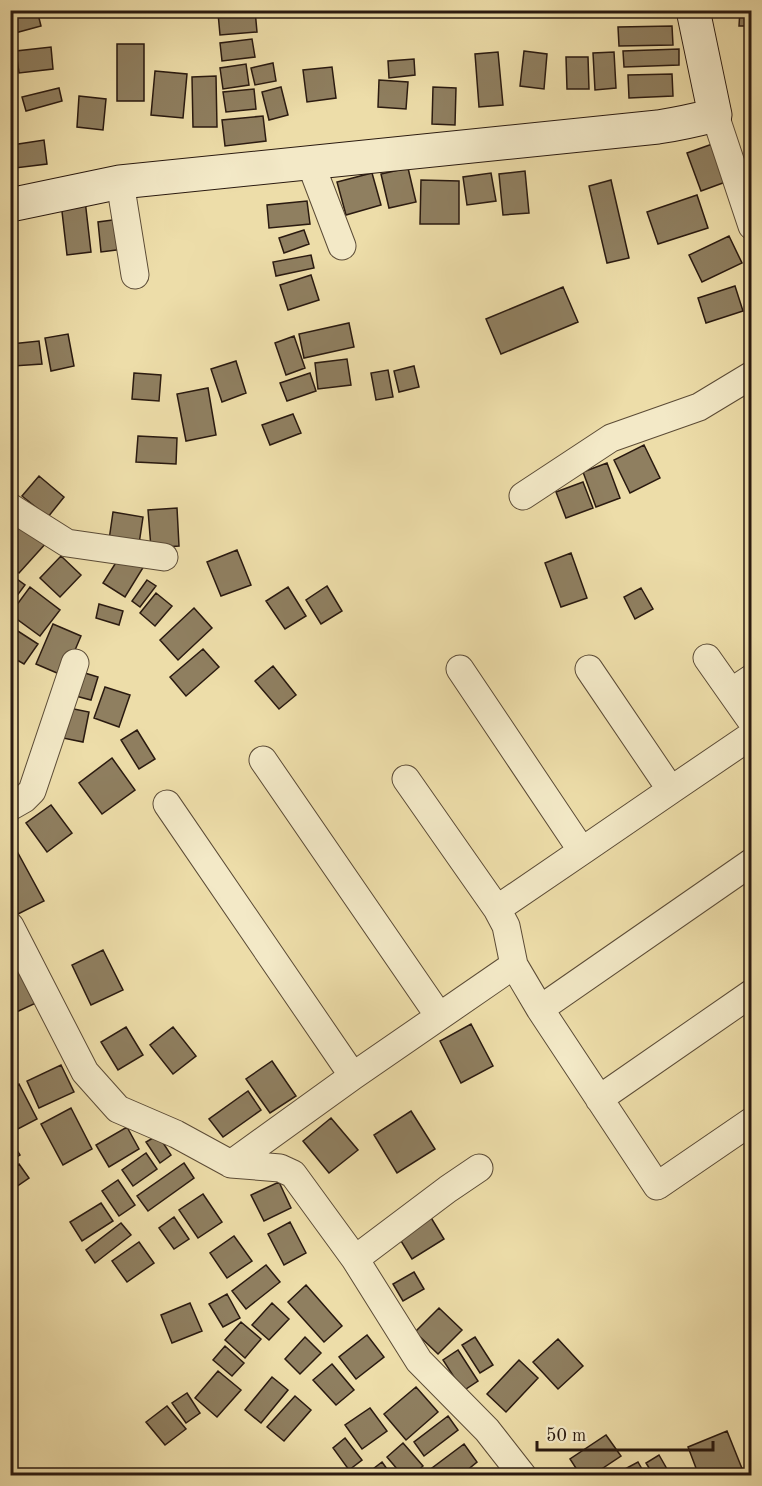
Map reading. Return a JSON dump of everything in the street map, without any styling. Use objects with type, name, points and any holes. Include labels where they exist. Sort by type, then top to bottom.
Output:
[{"type":"street","points":[[693,10],[715,115],[752,226]]},
{"type":"street","points":[[11,198],[120,182],[658,127],[683,124],[715,115]]},
{"type":"street","points":[[310,162],[342,246]]},
{"type":"street","points":[[120,182],[135,275]]},
{"type":"street","points":[[523,496],[611,438],[699,407],[752,375]]},
{"type":"street","points":[[10,507],[67,543],[164,557]]},
{"type":"street","points":[[707,658],[741,685],[752,722]]},
{"type":"street","points":[[10,807],[24,800],[32,791],[75,663]]},
{"type":"street","points":[[460,669],[582,851]]},
{"type":"street","points":[[589,669],[671,790]]},
{"type":"street","points":[[497,909],[752,735]]},
{"type":"street","points":[[262,760],[439,1016]]},
{"type":"street","points":[[406,779],[497,909],[506,926],[514,965],[540,1009],[657,1186],[752,1121]]},
{"type":"street","points":[[167,804],[353,1076]]},
{"type":"street","points":[[540,1009],[752,862]]},
{"type":"street","points":[[15,945],[85,1072],[118,1109],[176,1134],[231,1164],[280,1168],[293,1174],[355,1259],[419,1361],[487,1430],[524,1476]]},
{"type":"street","points":[[231,1164],[353,1076],[514,965]]},
{"type":"street","points":[[599,1099],[752,993]]},
{"type":"street","points":[[355,1259],[479,1168]]},
{"type":"building","points":[[24,10],[37,10],[41,26],[15,33],[10,14]]},
{"type":"building","points":[[255,10],[257,32],[220,35],[218,13]]},
{"type":"building","points":[[740,10],[752,10],[752,26],[739,26]]},
{"type":"building","points":[[672,26],[673,45],[619,46],[618,27]]},
{"type":"building","points":[[252,39],[255,57],[222,61],[220,43]]},
{"type":"building","points":[[117,44],[144,44],[144,101],[117,101]]},
{"type":"building","points":[[51,47],[53,69],[19,73],[16,51]]},
{"type":"building","points":[[679,49],[679,65],[624,67],[623,51]]},
{"type":"building","points":[[524,51],[547,54],[544,89],[520,86]]},
{"type":"building","points":[[498,52],[503,105],[479,107],[475,54]]},
{"type":"building","points":[[614,52],[616,88],[595,90],[593,53]]},
{"type":"building","points":[[566,57],[588,57],[589,89],[567,89]]},
{"type":"building","points":[[414,59],[415,75],[389,78],[388,61]]},
{"type":"building","points":[[273,63],[276,81],[255,85],[251,68]]},
{"type":"building","points":[[246,64],[249,85],[223,89],[220,68]]},
{"type":"building","points":[[332,67],[336,98],[307,102],[303,70]]},
{"type":"building","points":[[155,71],[187,74],[183,118],[151,115]]},
{"type":"building","points":[[672,74],[673,96],[629,98],[628,75]]},
{"type":"building","points":[[216,76],[217,127],[193,127],[192,77]]},
{"type":"building","points":[[379,80],[408,82],[406,109],[378,107]]},
{"type":"building","points":[[281,87],[288,115],[269,120],[262,92]]},
{"type":"building","points":[[433,87],[456,88],[455,125],[432,124]]},
{"type":"building","points":[[59,88],[62,101],[26,111],[22,97]]},
{"type":"building","points":[[254,89],[256,109],[226,112],[223,92]]},
{"type":"building","points":[[79,96],[106,99],[103,130],[77,127]]},
{"type":"building","points":[[263,116],[266,141],[225,146],[222,120]]},
{"type":"building","points":[[44,140],[47,164],[15,168],[12,145]]},
{"type":"building","points":[[718,142],[731,180],[701,191],[687,153]]},
{"type":"building","points":[[408,168],[416,202],[389,208],[381,174]]},
{"type":"building","points":[[525,171],[529,213],[503,215],[499,174]]},
{"type":"building","points":[[372,173],[381,205],[346,215],[337,182]]},
{"type":"building","points":[[491,173],[496,201],[467,205],[463,177]]},
{"type":"building","points":[[421,180],[459,181],[459,224],[420,224]]},
{"type":"building","points":[[611,180],[629,258],[607,263],[589,186]]},
{"type":"building","points":[[697,195],[708,228],[658,244],[647,212]]},
{"type":"building","points":[[85,200],[91,252],[67,255],[61,203]]},
{"type":"building","points":[[307,201],[310,224],[269,228],[267,205]]},
{"type":"building","points":[[120,219],[124,249],[101,252],[98,222]]},
{"type":"building","points":[[304,230],[309,244],[284,253],[279,238]]},
{"type":"building","points":[[729,236],[742,263],[702,282],[689,255]]},
{"type":"building","points":[[311,255],[314,268],[276,276],[273,262]]},
{"type":"building","points":[[311,275],[319,300],[288,310],[280,285]]},
{"type":"building","points":[[735,286],[743,311],[706,323],[698,298]]},
{"type":"building","points":[[563,287],[578,322],[501,354],[486,319]]},
{"type":"building","points":[[349,323],[354,347],[304,358],[299,334]]},
{"type":"building","points":[[68,334],[74,366],[51,371],[45,338]]},
{"type":"building","points":[[294,336],[305,368],[286,375],[275,343]]},
{"type":"building","points":[[39,341],[42,364],[13,366],[11,344]]},
{"type":"building","points":[[347,359],[351,385],[318,389],[315,363]]},
{"type":"building","points":[[236,361],[246,393],[222,402],[211,369]]},
{"type":"building","points":[[414,366],[419,387],[399,392],[394,371]]},
{"type":"building","points":[[388,370],[393,397],[376,400],[371,373]]},
{"type":"building","points":[[134,373],[161,375],[159,401],[132,399]]},
{"type":"building","points":[[310,373],[316,391],[287,401],[280,383]]},
{"type":"building","points":[[208,388],[216,435],[186,441],[177,394]]},
{"type":"building","points":[[293,414],[301,433],[270,445],[262,425]]},
{"type":"building","points":[[138,436],[177,438],[176,464],[136,462]]},
{"type":"building","points":[[644,445],[660,478],[630,493],[614,460]]},
{"type":"building","points":[[607,463],[620,498],[596,507],[583,472]]},
{"type":"building","points":[[39,476],[64,497],[48,517],[22,496]]},
{"type":"building","points":[[583,482],[593,508],[566,518],[556,492]]},
{"type":"building","points":[[177,508],[179,546],[151,548],[148,510]]},
{"type":"building","points":[[113,512],[143,517],[139,544],[109,540]]},
{"type":"building","points":[[25,521],[47,542],[19,573],[10,566],[10,537]]},
{"type":"building","points":[[237,550],[251,585],[221,596],[207,562]]},
{"type":"building","points":[[122,553],[144,566],[125,597],[103,583]]},
{"type":"building","points":[[571,553],[587,598],[561,607],[545,563]]},
{"type":"building","points":[[61,556],[81,575],[60,597],[40,578]]},
{"type":"building","points":[[10,574],[25,585],[10,605]]},
{"type":"building","points":[[147,580],[156,586],[140,607],[132,601]]},
{"type":"building","points":[[327,586],[342,611],[321,624],[306,600]]},
{"type":"building","points":[[30,587],[60,610],[40,636],[10,614]]},
{"type":"building","points":[[288,587],[306,616],[285,629],[266,601]]},
{"type":"building","points":[[641,588],[653,609],[635,619],[624,597]]},
{"type":"building","points":[[156,593],[172,606],[155,626],[140,613]]},
{"type":"building","points":[[99,604],[123,611],[119,625],[96,618]]},
{"type":"building","points":[[194,608],[212,628],[178,660],[160,640]]},
{"type":"building","points":[[53,624],[81,636],[64,676],[36,664]]},
{"type":"building","points":[[10,626],[38,644],[24,664],[10,656]]},
{"type":"building","points":[[203,649],[219,667],[186,696],[170,677]]},
{"type":"building","points":[[273,666],[296,695],[279,709],[255,681]]},
{"type":"building","points":[[75,670],[98,677],[91,700],[68,694]]},
{"type":"building","points":[[105,687],[130,695],[119,727],[94,718]]},
{"type":"building","points":[[64,707],[89,712],[83,742],[58,737]]},
{"type":"building","points":[[10,722],[16,725],[10,740]]},
{"type":"building","points":[[137,730],[155,759],[139,769],[121,740]]},
{"type":"building","points":[[112,758],[135,790],[102,814],[79,783]]},
{"type":"building","points":[[51,805],[72,833],[47,852],[26,823]]},
{"type":"building","points":[[12,842],[44,901],[18,914],[10,901]]},
{"type":"building","points":[[103,950],[123,990],[91,1005],[72,965]]},
{"type":"building","points":[[21,971],[36,1003],[10,1015],[10,976]]},
{"type":"building","points":[[471,1024],[493,1066],[461,1083],[440,1041]]},
{"type":"building","points":[[126,1027],[143,1055],[118,1070],[101,1042]]},
{"type":"building","points":[[173,1027],[196,1056],[173,1074],[150,1045]]},
{"type":"building","points":[[272,1061],[296,1096],[270,1113],[246,1079]]},
{"type":"building","points":[[61,1065],[74,1092],[39,1108],[27,1081]]},
{"type":"building","points":[[19,1084],[37,1119],[14,1131],[10,1124],[10,1088]]},
{"type":"building","points":[[248,1091],[261,1110],[223,1137],[209,1119]]},
{"type":"building","points":[[71,1108],[92,1149],[63,1165],[41,1124]]},
{"type":"building","points":[[411,1111],[435,1149],[397,1173],[374,1135]]},
{"type":"building","points":[[331,1118],[358,1150],[329,1173],[303,1141]]},
{"type":"building","points":[[127,1127],[139,1149],[109,1167],[96,1145]]},
{"type":"building","points":[[158,1135],[171,1155],[160,1163],[146,1142]]},
{"type":"building","points":[[13,1144],[20,1155],[10,1161],[10,1146]]},
{"type":"building","points":[[146,1153],[157,1169],[133,1186],[122,1170]]},
{"type":"building","points":[[184,1163],[194,1178],[148,1211],[137,1196]]},
{"type":"building","points":[[19,1164],[29,1178],[10,1191],[10,1169]]},
{"type":"building","points":[[118,1180],[135,1205],[119,1216],[102,1191]]},
{"type":"building","points":[[279,1182],[291,1208],[264,1221],[251,1195]]},
{"type":"building","points":[[203,1194],[222,1222],[198,1238],[179,1210]]},
{"type":"building","points":[[101,1203],[113,1221],[82,1241],[70,1222]]},
{"type":"building","points":[[430,1216],[444,1239],[412,1259],[398,1236]]},
{"type":"building","points":[[174,1217],[189,1239],[174,1249],[159,1228]]},
{"type":"building","points":[[290,1222],[306,1253],[284,1265],[268,1234]]},
{"type":"building","points":[[121,1223],[131,1235],[95,1263],[86,1250]]},
{"type":"building","points":[[234,1236],[252,1261],[227,1278],[210,1253]]},
{"type":"building","points":[[139,1242],[154,1263],[127,1282],[112,1261]]},
{"type":"building","points":[[266,1265],[280,1282],[246,1309],[232,1291]]},
{"type":"building","points":[[414,1272],[424,1289],[403,1301],[393,1284]]},
{"type":"building","points":[[306,1285],[342,1326],[324,1342],[288,1302]]},
{"type":"building","points":[[227,1294],[240,1318],[223,1327],[209,1304]]},
{"type":"building","points":[[190,1303],[202,1331],[172,1343],[161,1315]]},
{"type":"building","points":[[272,1303],[289,1319],[269,1340],[252,1325]]},
{"type":"building","points":[[439,1308],[462,1330],[438,1354],[415,1332]]},
{"type":"building","points":[[241,1322],[261,1339],[245,1358],[225,1340]]},
{"type":"building","points":[[367,1335],[384,1357],[356,1379],[339,1357]]},
{"type":"building","points":[[305,1337],[321,1353],[300,1374],[285,1359]]},
{"type":"building","points":[[475,1337],[493,1365],[480,1373],[462,1345]]},
{"type":"building","points":[[558,1339],[583,1366],[558,1389],[533,1362]]},
{"type":"building","points":[[225,1346],[244,1363],[232,1376],[213,1360]]},
{"type":"building","points":[[458,1350],[478,1381],[463,1391],[443,1360]]},
{"type":"building","points":[[519,1360],[538,1378],[506,1412],[487,1394]]},
{"type":"building","points":[[332,1364],[354,1390],[336,1405],[313,1380]]},
{"type":"building","points":[[218,1371],[241,1390],[217,1417],[195,1398]]},
{"type":"building","points":[[272,1377],[288,1390],[261,1423],[245,1410]]},
{"type":"building","points":[[416,1387],[438,1412],[406,1440],[384,1414]]},
{"type":"building","points":[[187,1393],[200,1413],[186,1423],[172,1403]]},
{"type":"building","points":[[295,1396],[311,1410],[284,1441],[267,1427]]},
{"type":"building","points":[[167,1406],[186,1429],[165,1445],[146,1422]]},
{"type":"building","points":[[370,1408],[387,1431],[362,1449],[345,1425]]},
{"type":"building","points":[[448,1416],[458,1430],[424,1456],[414,1442]]},
{"type":"building","points":[[727,1431],[745,1476],[699,1476],[688,1447]]},
{"type":"building","points":[[606,1435],[621,1456],[591,1476],[581,1476],[570,1459]]},
{"type":"building","points":[[345,1438],[362,1460],[349,1470],[333,1448]]},
{"type":"building","points":[[403,1443],[423,1466],[412,1476],[403,1476],[387,1457]]},
{"type":"building","points":[[464,1444],[477,1462],[460,1476],[425,1476],[424,1474]]},
{"type":"building","points":[[659,1455],[671,1476],[654,1476],[646,1463]]},
{"type":"building","points":[[382,1462],[392,1476],[365,1476],[365,1475]]},
{"type":"building","points":[[638,1462],[646,1476],[627,1476],[623,1470]]}]
